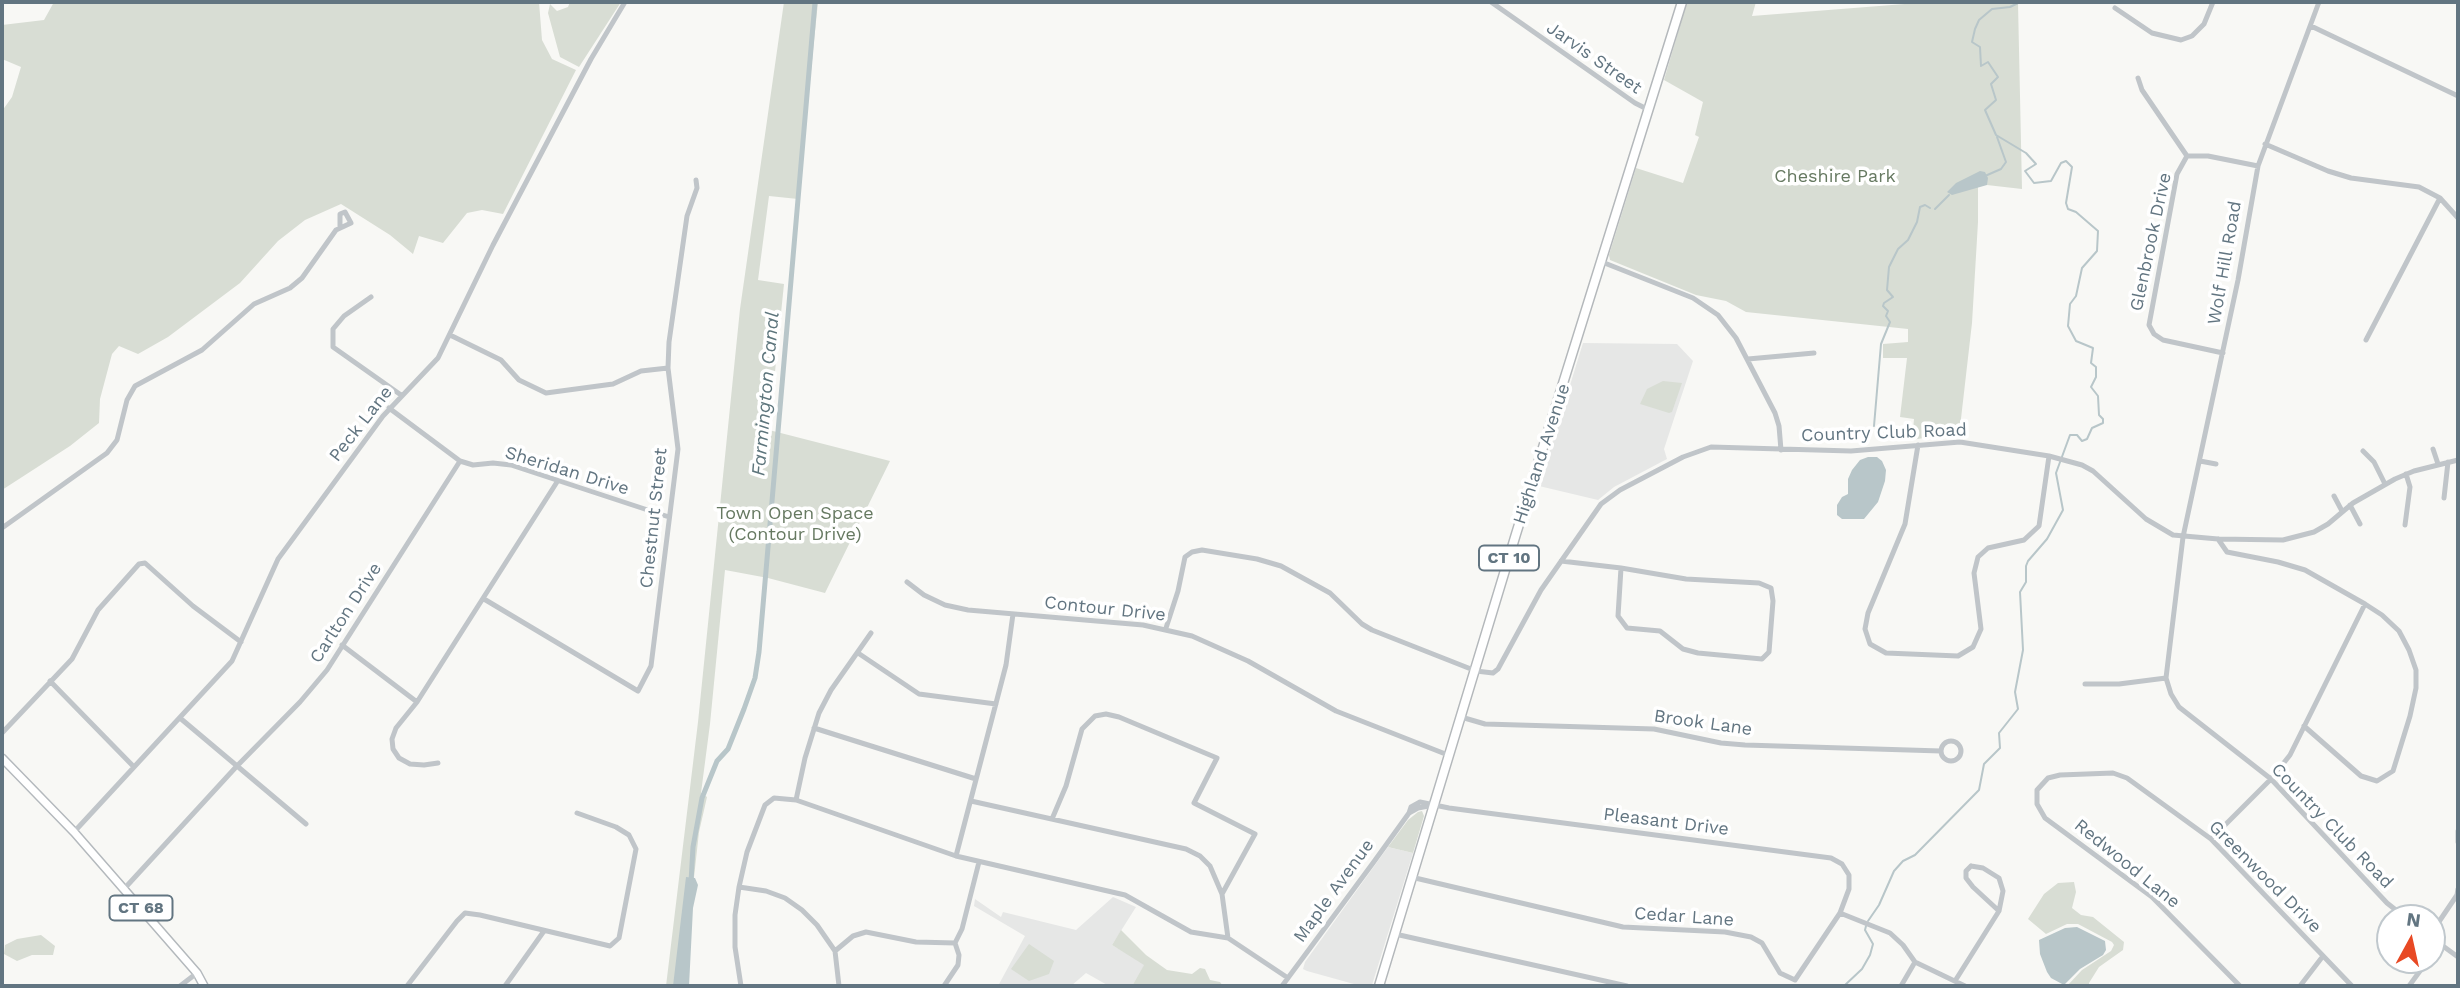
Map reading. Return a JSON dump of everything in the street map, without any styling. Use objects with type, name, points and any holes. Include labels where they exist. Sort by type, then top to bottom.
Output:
[{"type":"highway","name":"Highland Avenue","points":[[1379,986],[1682,2]]},
{"type":"main road","name":"CT 68","points":[[2,758],[74,832],[197,972],[204,986]]},
{"type":"street","name":"Peck Lane","points":[[74,832],[232,662],[278,559],[389,408],[433,365],[591,59],[625,2]]},
{"type":"street","name":"Jarvis Street","points":[[1491,2],[1625,97],[1649,110]]},
{"type":"street","points":[[2116,8],[2152,33],[2182,40],[2192,36],[2204,24],[2213,2]]},
{"type":"street","name":"Wolf Hill Road","points":[[2183,537],[2223,353],[2258,166],[2319,2]]},
{"type":"street","points":[[2311,26],[2458,96]]},
{"type":"street","points":[[2138,79],[2142,90],[2186,156]]},
{"type":"street","points":[[2266,144],[2351,178],[2419,187],[2440,198],[2458,218]]},
{"type":"street","name":"Glenbrook Drive","points":[[2223,353],[2163,340],[2154,334],[2149,325],[2177,174],[2186,156],[2208,156],[2258,166]]},
{"type":"street","name":"Chestnut Street","points":[[484,599],[638,691],[651,666],[678,449],[668,368],[669,342],[687,216],[697,188],[696,180]]},
{"type":"street","points":[[2366,340],[2440,198]]},
{"type":"street","points":[[2,528],[107,453],[117,440],[127,400],[135,386],[202,350],[254,304],[290,288],[302,278],[340,226]]},
{"type":"street","points":[[1602,262],[1706,305],[1729,328],[1775,413],[1781,450]]},
{"type":"street","points":[[371,297],[344,316],[333,329],[333,347],[401,395]]},
{"type":"street","points":[[450,335],[501,360],[519,380],[546,393],[613,384],[642,371],[668,368]]},
{"type":"street","points":[[1748,359],[1814,353]]},
{"type":"street","points":[[389,408],[460,461]]},
{"type":"street","name":"Country Club Road","points":[[1476,671],[1493,673],[1498,669],[1541,590],[1591,516],[1605,500],[1693,451],[1718,446],[1851,451],[1960,442],[2052,456],[2093,471],[2146,519],[2173,535],[2183,537]]},
{"type":"street","points":[[1918,445],[1906,524],[1868,613],[1865,629],[1870,644],[1886,653],[1958,656],[1973,647],[1981,629],[1974,573],[1978,557],[1988,548],[2024,540],[2039,526],[2052,456]]},
{"type":"street","points":[[2433,449],[2438,464]]},
{"type":"street","points":[[2363,452],[2374,462],[2385,484]]},
{"type":"street","points":[[2085,684],[2166,678],[2183,537],[2283,540],[2314,533],[2350,505],[2385,484],[2406,474],[2458,460]]},
{"type":"street","name":"Sheridan Drive","points":[[460,461],[473,465],[510,465],[669,517]]},
{"type":"street","name":"Carlton Drive","points":[[124,889],[327,670],[460,461]]},
{"type":"street","points":[[2200,461],[2216,464]]},
{"type":"street","points":[[2444,498],[2448,462]]},
{"type":"street","points":[[2405,525],[2410,487],[2406,474]]},
{"type":"street","points":[[438,763],[410,764],[399,758],[393,749],[392,738],[396,728],[417,702],[557,482]]},
{"type":"street","points":[[2334,496],[2342,511]]},
{"type":"street","points":[[2350,505],[2360,524]]},
{"type":"street","points":[[2218,539],[2227,552],[2305,570],[2365,604],[2399,631],[2409,650],[2416,670],[2416,688],[2393,771],[2377,781],[2361,776],[2304,726]]},
{"type":"street","points":[[1166,628],[1185,557],[1192,552],[1213,551],[1281,566],[1330,593],[1362,624],[1372,630],[1476,671]]},
{"type":"street","points":[[1561,561],[1621,568],[1686,579],[1759,583],[1771,588],[1773,601],[1769,652],[1762,659],[1698,653],[1683,649],[1660,631],[1627,628],[1618,616],[1621,568]]},
{"type":"street","points":[[2,733],[72,659],[98,610],[139,564],[145,563],[192,606],[241,642]]},
{"type":"street","name":"Contour Drive","points":[[907,582],[924,595],[945,605],[968,610],[1166,628],[1192,636],[1239,656],[1335,711],[1448,755]]},
{"type":"street","points":[[2211,839],[2290,755],[2365,604]]},
{"type":"street","points":[[956,856],[1006,665],[1013,614]]},
{"type":"street","points":[[796,800],[819,713],[831,690],[871,633]]},
{"type":"street","points":[[342,645],[417,702]]},
{"type":"street","points":[[858,653],[919,694],[996,704]]},
{"type":"street","name":"Country Club Road","points":[[2166,678],[2179,707],[2270,779],[2388,904]]},
{"type":"street","points":[[51,681],[134,767]]},
{"type":"street","points":[[1052,819],[1066,786],[1082,729],[1095,716],[1106,714],[1119,717],[1217,758],[1195,803],[1255,834],[1222,894]]},
{"type":"street","name":"Brook Lane","points":[[1461,717],[1485,724],[1654,729],[1721,743],[1745,745],[1941,751]]},
{"type":"street","points":[[180,718],[306,824]]},
{"type":"street","points":[[814,728],[976,779]]},
{"type":"street","name":"Greenwood Drive","points":[[2038,790],[2048,778],[2060,775],[2113,773],[2127,778],[2211,839],[2352,986]]},
{"type":"street","name":"Redwood Lane","points":[[2038,790],[2037,804],[2045,818],[2152,897],[2240,986]]},
{"type":"street","points":[[741,986],[735,947],[735,915],[739,887],[747,852],[765,805],[774,798],[796,800],[956,856],[1125,895],[1191,932],[1228,938],[1288,978]]},
{"type":"street","points":[[971,801],[1186,849],[1200,856],[1210,866],[1222,894],[1228,938]]},
{"type":"street","name":"Maple Avenue","points":[[1282,986],[1409,813],[1434,805]]},
{"type":"street","name":"Pleasant Drive","points":[[1434,805],[1831,858],[1842,864],[1849,874],[1849,890],[1840,913]]},
{"type":"street","points":[[407,986],[457,920],[466,914],[610,946],[619,938],[636,849],[629,835],[616,827],[577,813]]},
{"type":"street","points":[[2458,831],[2458,842]]},
{"type":"street","points":[[954,943],[962,929],[979,862]]},
{"type":"street","points":[[1955,981],[1999,911],[2003,891],[1998,878],[1983,868],[1971,866],[1966,870],[1966,878],[1999,911]]},
{"type":"street","name":"Cedar Lane","points":[[1411,877],[1623,926],[1725,932],[1751,937],[1762,943],[1780,973],[1794,983],[1840,913]]},
{"type":"street","points":[[739,887],[766,891],[785,898],[802,910],[817,925],[835,951],[839,986]]},
{"type":"street","points":[[2446,911],[2458,889]]},
{"type":"street","points":[[1840,913],[1890,933],[1903,944],[1914,962],[1965,986]]},
{"type":"street","points":[[505,986],[544,932]]},
{"type":"street","points":[[835,951],[853,936],[866,932],[916,942],[954,943]]},
{"type":"street","points":[[1395,934],[1628,986]]},
{"type":"street","points":[[944,986],[958,965],[959,955],[954,943]]},
{"type":"street","points":[[2300,986],[2323,956]]},
{"type":"street","points":[[1901,986],[1914,962]]},
{"type":"street","points":[[180,986],[197,972]]},
{"type":"shaded area","points":[[1980,171],[1985,172],[1988,178],[1987,185],[1952,195],[1947,192],[1956,183]]},
{"type":"shaded area","points":[[1583,343],[1677,344],[1693,361],[1664,449],[1667,459],[1614,487],[1598,500],[1539,486]]},
{"type":"shaded area","points":[[1877,457],[1886,470],[1878,502],[1864,519],[1842,519],[1837,515],[1837,505],[1842,497],[1848,494],[1848,479],[1852,470],[1860,460]]},
{"type":"shaded area","points":[[1388,847],[1413,853],[1372,985],[1361,986],[1303,969],[1305,962]]},
{"type":"shaded area","points":[[686,877],[695,878],[698,885],[693,908],[689,986],[673,986]]},
{"type":"shaded area","points":[[1113,897],[1136,907],[1112,945],[1145,964],[1132,986],[1109,986],[1086,973],[1071,986],[998,986],[1025,936],[974,906],[975,899],[1001,917],[1003,912],[1076,930]]},
{"type":"shaded area","points":[[2077,927],[2105,941],[2106,950],[2064,985],[2051,978],[2047,972],[2040,954],[2039,940],[2065,928]]},
{"type":"green space","points":[[54,2],[539,2],[542,40],[552,59],[576,70],[503,214],[482,210],[467,213],[443,243],[419,236],[413,254],[390,235],[341,204],[305,220],[278,241],[240,283],[168,337],[138,354],[119,346],[112,354],[100,399],[99,423],[70,446],[2,490],[2,111],[12,97],[21,67],[2,59],[2,25],[44,20]]},
{"type":"green space","points":[[570,2],[621,2],[579,67],[560,57],[548,13],[550,4],[557,11],[568,7]]},
{"type":"green space","name":"Town Open Space (Contour Drive)","points":[[784,2],[818,2],[798,199],[769,196],[758,280],[784,284],[769,430],[890,461],[825,593],[725,570],[701,793],[707,797],[699,832],[682,986],[666,986],[698,722],[740,309]]},
{"type":"green space","name":"Cheshire Park","points":[[1687,2],[1756,2],[1752,16],[1930,2],[2018,3],[2022,189],[1978,184],[1972,323],[1959,436],[1912,440],[1914,419],[1900,417],[1907,358],[1883,358],[1883,344],[1908,342],[1908,329],[1746,312],[1726,301],[1696,295],[1610,260],[1609,255],[1636,168],[1683,183],[1699,137],[1695,135],[1703,102],[1664,80]]},
{"type":"green space","points":[[1663,381],[1682,383],[1672,412],[1669,413],[1640,404],[1647,389]]},
{"type":"green space","points":[[1422,811],[1424,816],[1413,853],[1388,847],[1408,820]]},
{"type":"green space","points":[[2074,882],[2076,892],[2072,908],[2081,915],[2093,917],[2124,942],[2123,950],[2099,967],[2089,986],[2067,986],[2082,970],[2111,951],[2114,945],[2112,942],[2078,924],[2067,924],[2046,934],[2028,919],[2044,894],[2058,883]]},
{"type":"green space","points":[[1121,930],[1146,955],[1167,970],[1192,974],[1200,968],[1205,969],[1210,980],[1220,982],[1223,986],[1132,986],[1144,965],[1112,945]]},
{"type":"green space","points":[[41,935],[55,946],[53,955],[32,955],[17,961],[4,954],[5,945],[17,939]]},
{"type":"green space","points":[[1029,944],[1054,961],[1049,974],[1029,981],[1011,969]]},
{"type":"waterway","name":"Farmington Canal","points":[[691,882],[693,847],[702,798],[717,761],[728,749],[744,709],[755,678],[759,652],[815,2]]},
{"type":"waterway","points":[[1868,921],[1879,905],[1894,871],[1903,861],[1915,855],[1979,790],[1984,764],[2000,748],[1999,733],[2018,709],[2015,692],[2023,650],[2020,592],[2026,582],[2026,566],[2047,539],[2063,510],[2056,473],[2070,435],[2077,435],[2082,441],[2087,439],[2092,428],[2103,423],[2099,415],[2098,396],[2091,387],[2096,377],[2096,367],[2091,363],[2093,348],[2076,341],[2068,326],[2070,304],[2076,296],[2082,268],[2097,251],[2098,231],[2076,212],[2068,209],[2066,203],[2072,167],[2066,161],[2061,163],[2051,181],[2034,183],[2025,171],[2036,164],[2026,153],[1996,135],[1985,110],[1996,100],[1991,84],[1998,77],[1988,62],[1981,66],[1980,47],[1972,42],[1975,29],[1979,20],[1992,9],[2010,7],[2020,2]]},
{"type":"waterway","points":[[1985,176],[2001,169],[2006,162],[1997,137]]},
{"type":"waterway","points":[[1935,209],[1949,195]]},
{"type":"waterway","points":[[1874,426],[1881,344],[1890,322],[1886,316],[1888,311],[1883,306],[1893,297],[1887,290],[1889,267],[1898,249],[1908,240],[1917,222],[1920,207],[1925,205],[1930,208]]},
{"type":"waterway","points":[[1844,986],[1862,969],[1870,955],[1873,944],[1865,930],[1866,926]]}]
